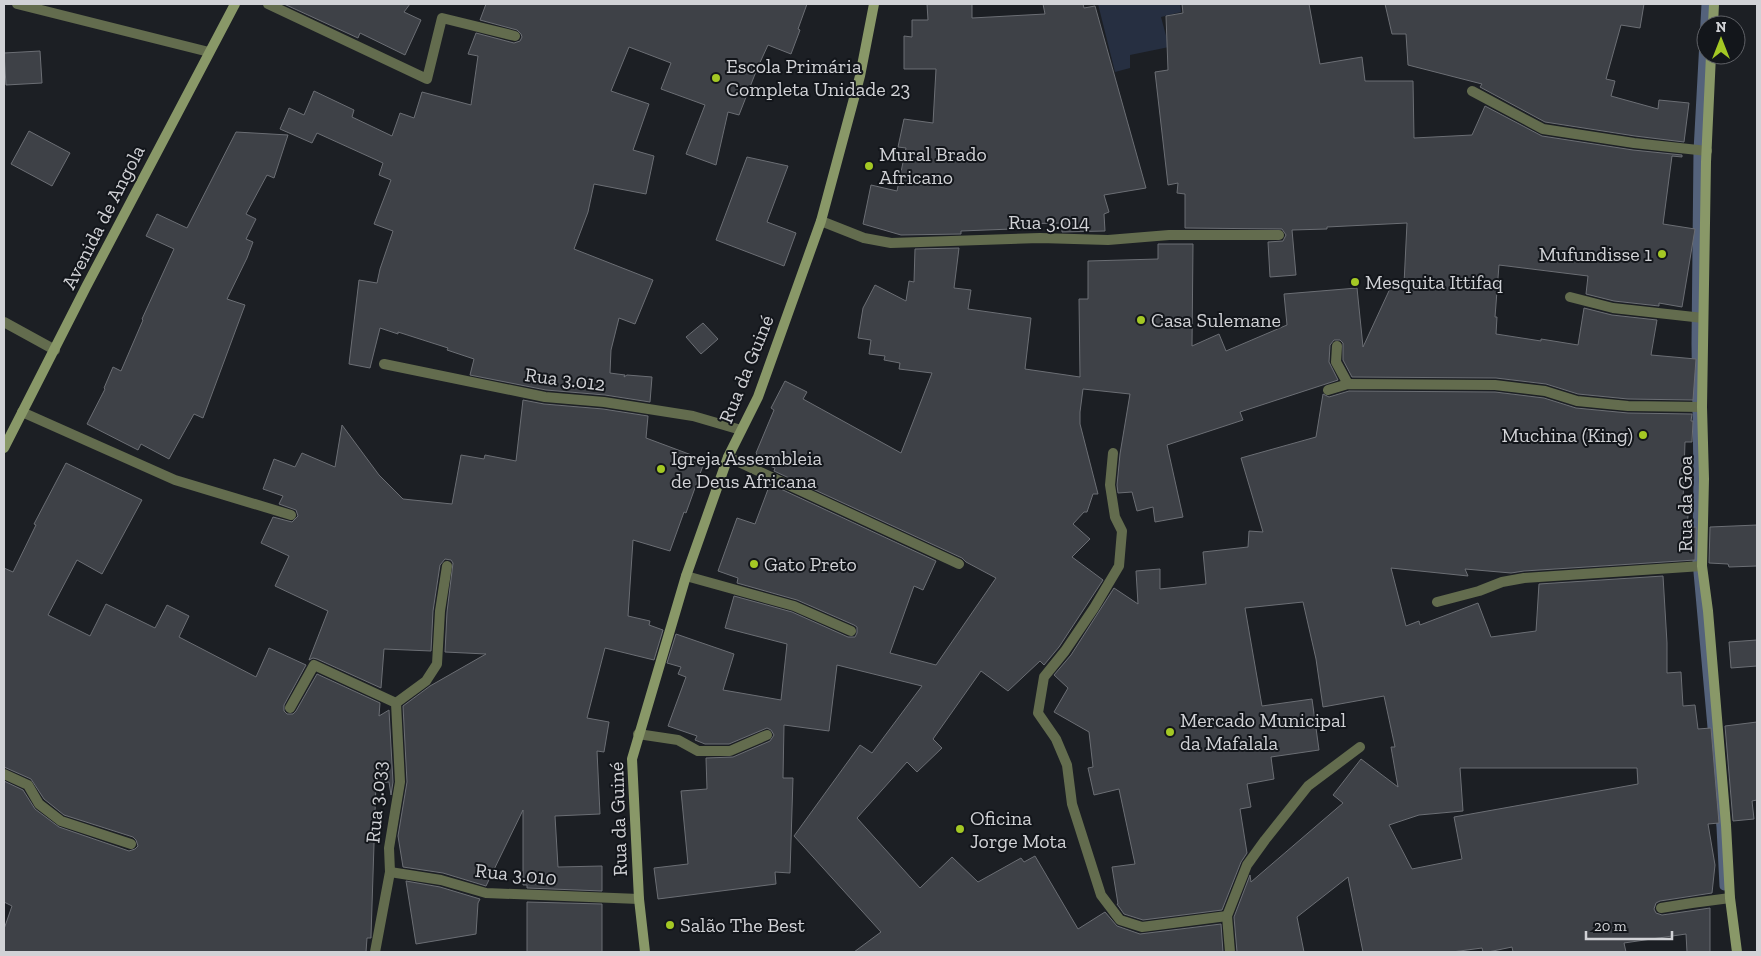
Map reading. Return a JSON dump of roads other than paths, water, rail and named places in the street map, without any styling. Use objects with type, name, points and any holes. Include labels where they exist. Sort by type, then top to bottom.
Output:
[{"type":"street","points":[[17,4],[209,52]]},
{"type":"street","name":"Avenida de Angola","points":[[4,448],[235,4]]},
{"type":"street","points":[[268,4],[428,80],[442,18],[515,36]]},
{"type":"street","name":"Rua da Guiné","points":[[645,952],[639,899],[632,759],[638,734],[686,576],[728,457],[758,396],[821,221],[860,76],[874,4]]},
{"type":"street","name":"Rua da Goa","points":[[1711,65],[1702,408],[1704,479],[1702,566],[1708,611],[1726,825],[1730,898],[1737,952]]},
{"type":"street","points":[[1472,91],[1543,129],[1634,143],[1707,151]]},
{"type":"street","name":"Rua 3.014","points":[[821,221],[864,238],[891,243],[1040,238],[1108,240],[1169,235],[1279,235]]},
{"type":"street","points":[[1570,297],[1613,308],[1704,318]]},
{"type":"street","points":[[4,322],[54,350]]},
{"type":"street","points":[[1337,346],[1336,362],[1348,384]]},
{"type":"street","name":"Rua 3.012","points":[[384,364],[545,398],[604,402],[693,416],[741,430]]},
{"type":"street","points":[[1328,390],[1348,384],[1495,385],[1545,391],[1577,401],[1628,406],[1702,408]]},
{"type":"street","points":[[22,412],[175,480],[291,515]]},
{"type":"street","points":[[1113,453],[1110,485],[1115,517],[1122,531],[1119,566],[1094,608],[1044,677],[1038,713],[1056,739],[1067,765],[1072,804],[1101,894],[1120,920],[1142,926],[1227,916]]},
{"type":"street","points":[[728,457],[959,564]]},
{"type":"street","points":[[290,708],[314,665],[396,703],[426,681],[436,664],[440,611],[447,566]]},
{"type":"street","points":[[1437,602],[1479,591],[1502,582],[1524,578],[1702,566]]},
{"type":"street","points":[[686,576],[794,606],[851,631]]},
{"type":"street","name":"Rua 3.033","points":[[375,952],[390,872],[389,848],[400,782],[396,703]]},
{"type":"street","points":[[638,734],[678,740],[698,751],[730,751],[767,735]]},
{"type":"street","points":[[1230,952],[1227,916],[1247,865],[1308,786],[1360,747]]},
{"type":"street","points":[[4,774],[28,785],[39,804],[60,821],[131,844]]},
{"type":"street","name":"Rua 3.010","points":[[390,872],[441,880],[486,893],[639,899]]},
{"type":"street","points":[[1661,908],[1730,898]]},
{"type":"waterway","points":[[1706,4],[1698,151],[1696,344],[1697,561],[1721,827],[1724,886]]},
{"type":"place","name":"Escola Primária Completa Unidade 23","points":[[716,78]]},
{"type":"place","name":"Mural Brado Africano","points":[[869,166]]},
{"type":"place","name":"Mufundisse 1","points":[[1662,254]]},
{"type":"place","name":"Mesquita Ittifaq","points":[[1355,282]]},
{"type":"place","name":"Casa Sulemane","points":[[1141,320]]},
{"type":"place","name":"Muchina (King)","points":[[1643,435]]},
{"type":"place","name":"Igreja Assembleia de Deus Africana","points":[[661,469]]},
{"type":"place","name":"Gato Preto","points":[[754,564]]},
{"type":"place","name":"Mercado Municipal da Mafalala","points":[[1170,732]]},
{"type":"place","name":"Oficina Jorge Mota","points":[[960,829]]},
{"type":"place","name":"Salão The Best","points":[[670,925]]}]
